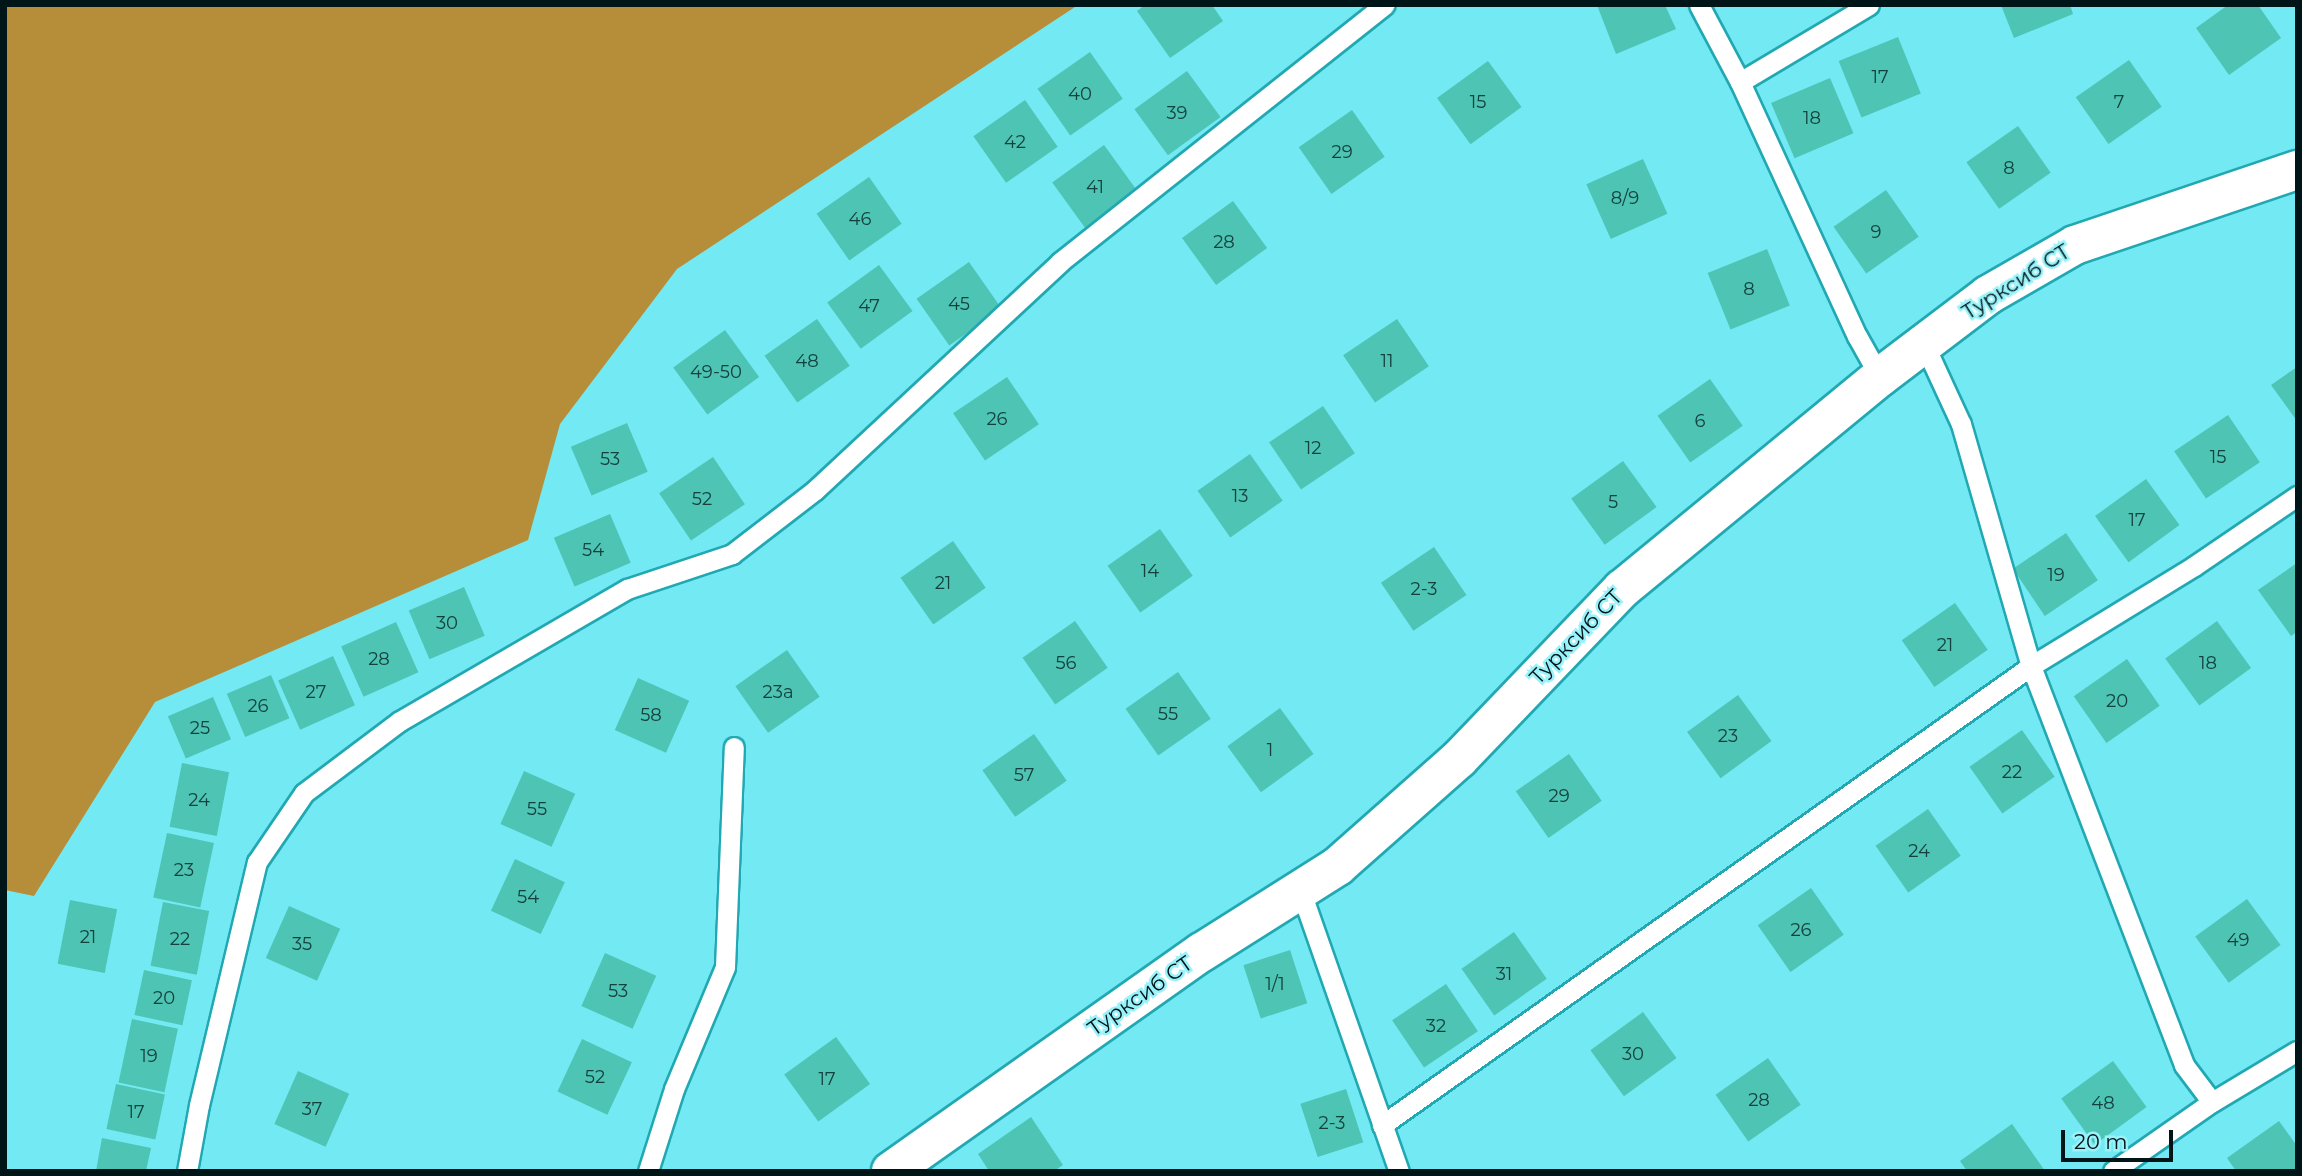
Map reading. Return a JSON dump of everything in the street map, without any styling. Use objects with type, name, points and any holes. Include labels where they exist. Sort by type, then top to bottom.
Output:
[{"type":"street","name":"Турксиб СТ","points":[[891,1171],[1202,952],[1338,866],[1459,759],[1622,589],[1880,377],[1988,295],[2075,245],[2297,170]]},
{"type":"lane","points":[[187,1171],[257,862],[304,793],[400,721],[628,589],[732,554],[815,490],[1060,262],[1384,5]]},
{"type":"lane","points":[[1699,5],[1740,82],[1857,336],[1880,377]]},
{"type":"lane","points":[[1740,82],[1870,5]]},
{"type":"lane","points":[[1924,344],[1961,424],[2031,666],[2184,1065],[2212,1102]]},
{"type":"lane","points":[[1382,1125],[2031,666],[2194,566],[2297,496]]},
{"type":"lane","points":[[648,1171],[674,1089],[725,967],[734,747]]},
{"type":"lane","points":[[1300,890],[1399,1171]]},
{"type":"lane","points":[[2113,1171],[2212,1102],[2297,1051]]},
{"type":"shaded area","points":[[5,5],[1078,5],[677,269],[560,424],[528,540],[155,702],[34,896],[5,890]]},
{"type":"building","points":[[1145,5],[1212,5],[1223,21],[1170,58],[1137,11]]},
{"type":"building","points":[[1597,5],[1665,5],[1676,29],[1616,54]]},
{"type":"building","points":[[2001,5],[2070,5],[2073,14],[2014,38]]},
{"type":"building","points":[[2228,5],[2258,5],[2281,38],[2229,75],[2196,28]]},
{"type":"building","points":[[1898,37],[1921,94],[1862,118],[1839,61]]},
{"type":"building","points":[[1090,52],[1123,99],[1070,135],[1038,89]]},
{"type":"building","points":[[2129,60],[2162,107],[2108,144],[2076,97]]},
{"type":"building","points":[[1488,61],[1522,107],[1471,144],[1437,98]]},
{"type":"building","points":[[1187,71],[1221,117],[1168,155],[1134,109]]},
{"type":"building","points":[[1830,78],[1853,133],[1795,158],[1771,103]]},
{"type":"building","points":[[1025,100],[1058,147],[1006,183],[973,136]]},
{"type":"building","points":[[1352,110],[1385,157],[1331,194],[1299,147]]},
{"type":"building","points":[[2018,126],[2051,173],[1999,209],[1966,162]]},
{"type":"building","points":[[1104,145],[1138,192],[1086,230],[1052,183]]},
{"type":"building","points":[[1643,159],[1667,214],[1611,239],[1586,184]]},
{"type":"building","points":[[869,177],[902,224],[849,260],[817,214]]},
{"type":"building","points":[[1886,190],[1919,237],[1866,273],[1834,227]]},
{"type":"building","points":[[1233,201],[1267,248],[1216,285],[1182,238]]},
{"type":"building","points":[[1767,249],[1790,306],[1731,330],[1708,273]]},
{"type":"building","points":[[969,262],[1002,309],[949,345],[917,299]]},
{"type":"building","points":[[879,265],[913,311],[861,349],[827,303]]},
{"type":"building","points":[[817,319],[850,366],[797,402],[765,356]]},
{"type":"building","points":[[1397,319],[1429,366],[1375,403],[1343,355]]},
{"type":"building","points":[[725,330],[759,377],[707,415],[673,368]]},
{"type":"building","points":[[2297,367],[2297,421],[2271,385]]},
{"type":"building","points":[[1007,377],[1039,424],[985,461],[953,413]]},
{"type":"building","points":[[1710,379],[1743,426],[1690,462],[1658,416]]},
{"type":"building","points":[[1323,406],[1355,453],[1301,490],[1269,442]]},
{"type":"building","points":[[2228,415],[2260,462],[2206,499],[2174,451]]},
{"type":"building","points":[[627,423],[648,472],[592,496],[571,447]]},
{"type":"building","points":[[1250,454],[1283,501],[1230,537],[1198,491]]},
{"type":"building","points":[[713,457],[745,504],[691,541],[659,493]]},
{"type":"building","points":[[1623,461],[1657,507],[1605,545],[1571,499]]},
{"type":"building","points":[[2146,479],[2180,525],[2129,562],[2095,516]]},
{"type":"building","points":[[610,514],[631,563],[575,587],[554,538]]},
{"type":"building","points":[[1160,529],[1193,576],[1140,612],[1108,566]]},
{"type":"building","points":[[2066,533],[2098,580],[2045,616],[2013,569]]},
{"type":"building","points":[[953,541],[986,588],[933,624],[901,578]]},
{"type":"building","points":[[1434,547],[1466,595],[1413,631],[1381,583]]},
{"type":"building","points":[[2297,563],[2297,632],[2291,636],[2258,590]]},
{"type":"building","points":[[464,587],[485,636],[429,659],[409,610]]},
{"type":"building","points":[[1955,603],[1988,650],[1934,687],[1902,640]]},
{"type":"building","points":[[1075,621],[1108,668],[1055,704],[1023,658]]},
{"type":"building","points":[[2217,621],[2251,668],[2199,706],[2165,659]]},
{"type":"building","points":[[396,622],[418,672],[364,697],[341,646]]},
{"type":"building","points":[[787,650],[820,697],[768,733],[735,686]]},
{"type":"building","points":[[333,656],[355,705],[300,730],[278,680]]},
{"type":"building","points":[[2127,659],[2160,706],[2106,743],[2074,696]]},
{"type":"building","points":[[1178,672],[1211,719],[1158,755],[1126,709]]},
{"type":"building","points":[[271,675],[289,718],[245,737],[227,694]]},
{"type":"building","points":[[638,678],[689,701],[666,753],[615,730]]},
{"type":"building","points":[[1738,695],[1772,741],[1721,778],[1687,732]]},
{"type":"building","points":[[213,697],[231,739],[186,758],[168,716]]},
{"type":"building","points":[[1280,708],[1314,754],[1261,792],[1227,746]]},
{"type":"building","points":[[2022,730],[2055,777],[2002,813],[1970,767]]},
{"type":"building","points":[[1034,734],[1067,781],[1015,817],[982,770]]},
{"type":"building","points":[[1569,754],[1602,801],[1548,838],[1516,791]]},
{"type":"building","points":[[182,763],[229,772],[217,836],[170,827]]},
{"type":"building","points":[[524,771],[575,794],[552,847],[500,824]]},
{"type":"building","points":[[1928,809],[1961,856],[1908,892],[1876,846]]},
{"type":"building","points":[[167,833],[214,843],[200,908],[153,898]]},
{"type":"building","points":[[515,859],[565,882],[541,934],[491,911]]},
{"type":"building","points":[[1811,888],[1844,935],[1790,972],[1758,925]]},
{"type":"building","points":[[2247,899],[2281,945],[2229,983],[2195,937]]},
{"type":"building","points":[[70,900],[117,909],[105,973],[58,964]]},
{"type":"building","points":[[163,902],[209,911],[197,975],[151,966]]},
{"type":"building","points":[[289,906],[340,929],[317,981],[266,958]]},
{"type":"building","points":[[1514,932],[1547,979],[1494,1015],[1462,969]]},
{"type":"building","points":[[1290,950],[1307,1003],[1261,1018],[1243,965]]},
{"type":"building","points":[[605,953],[656,976],[633,1029],[581,1006]]},
{"type":"building","points":[[144,970],[192,980],[182,1025],[134,1015]]},
{"type":"building","points":[[1446,984],[1478,1031],[1424,1068],[1392,1020]]},
{"type":"building","points":[[1643,1012],[1677,1058],[1624,1096],[1590,1050]]},
{"type":"building","points":[[132,1019],[178,1029],[164,1092],[118,1083]]},
{"type":"building","points":[[836,1037],[870,1084],[818,1122],[784,1075]]},
{"type":"building","points":[[582,1039],[632,1062],[607,1115],[557,1092]]},
{"type":"building","points":[[1768,1058],[1801,1105],[1748,1141],[1716,1095]]},
{"type":"building","points":[[2113,1061],[2147,1107],[2095,1145],[2061,1099]]},
{"type":"building","points":[[298,1071],[349,1094],[326,1147],[274,1124]]},
{"type":"building","points":[[116,1084],[165,1094],[155,1139],[106,1129]]},
{"type":"building","points":[[1346,1089],[1363,1142],[1318,1157],[1300,1104]]},
{"type":"building","points":[[1031,1117],[1063,1165],[1054,1171],[989,1171],[978,1154]]},
{"type":"building","points":[[2279,1121],[2297,1146],[2297,1171],[2236,1171],[2227,1158]]},
{"type":"building","points":[[2012,1124],[2045,1171],[1967,1171],[1960,1161]]},
{"type":"building","points":[[102,1138],[151,1148],[146,1171],[96,1171]]}]
